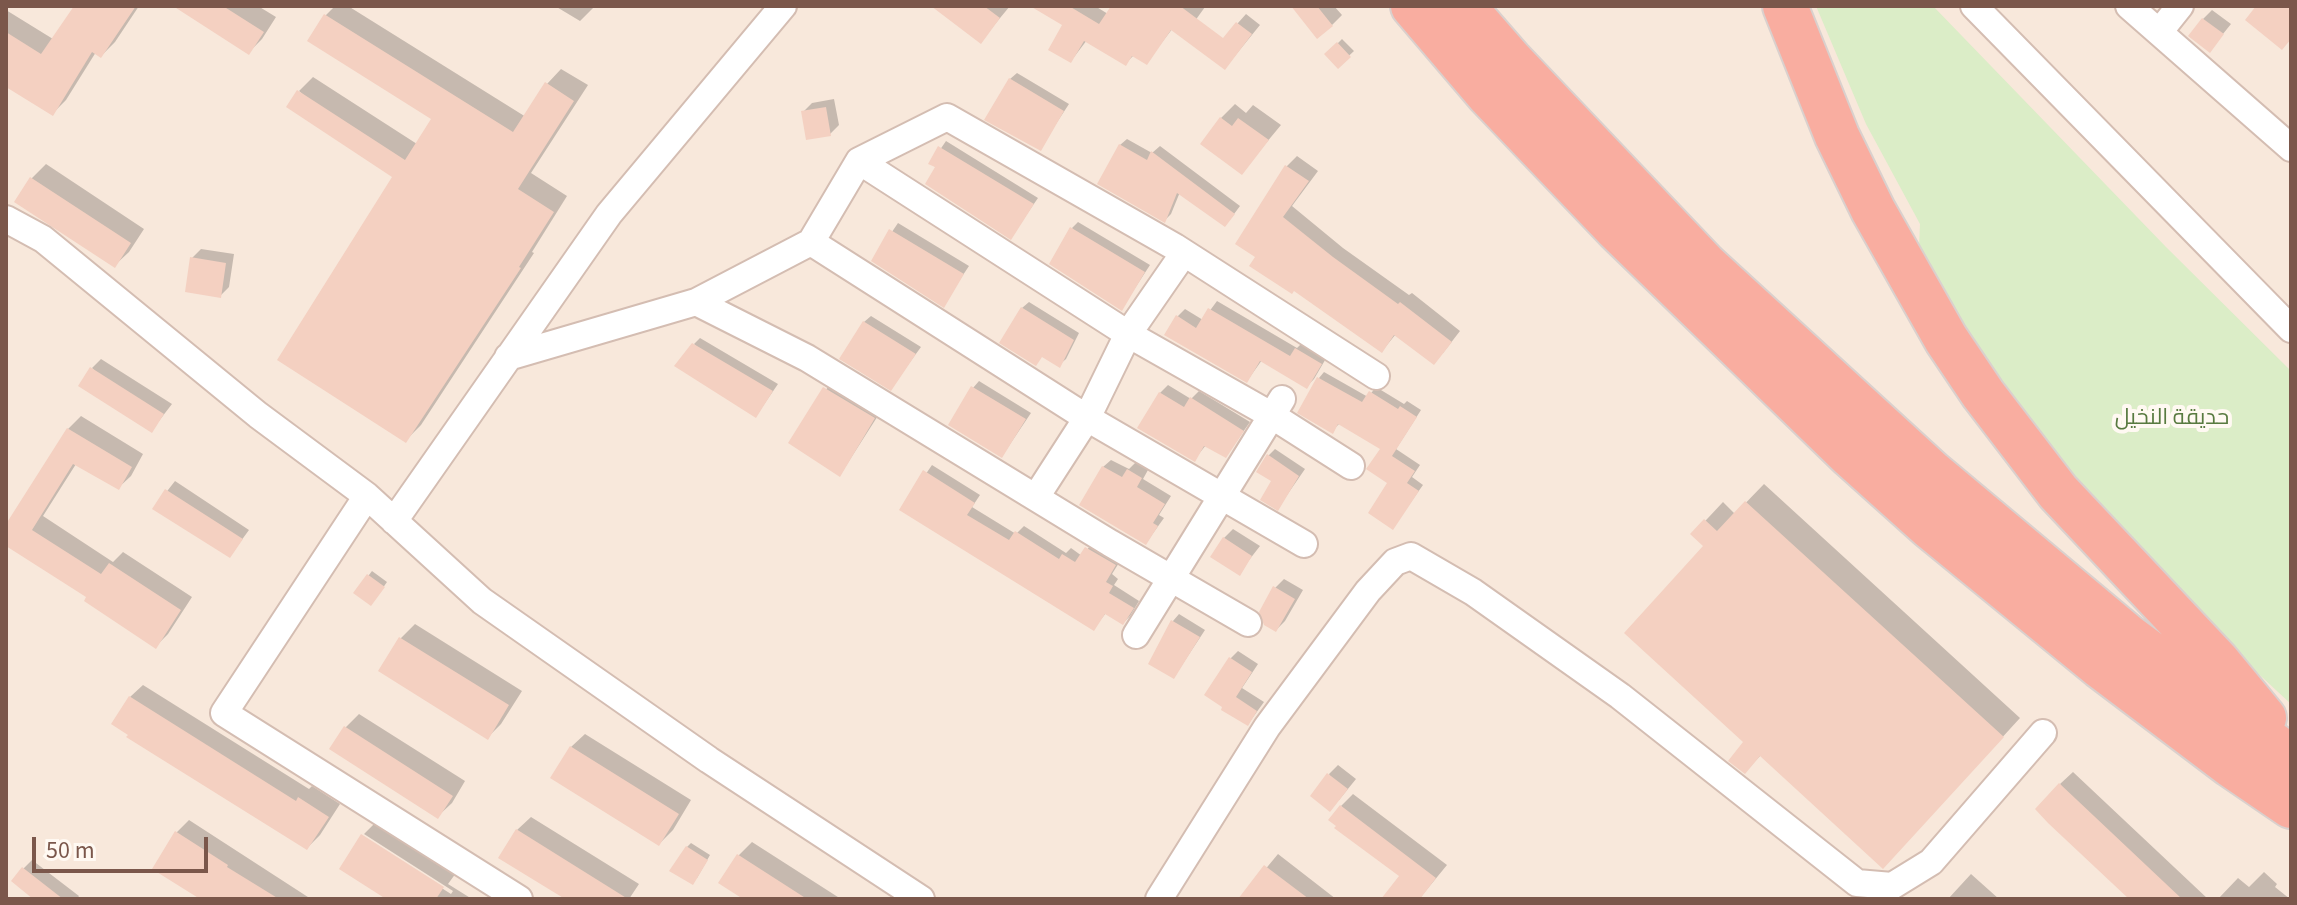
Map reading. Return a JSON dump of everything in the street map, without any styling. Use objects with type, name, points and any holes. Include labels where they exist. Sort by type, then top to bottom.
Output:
[{"type":"highway","points":[[1413,6],[1488,94],[1617,229],[1851,456],[1929,526],[2100,666],[2231,765],[2291,806]]},
{"type":"highway","points":[[1463,6],[1551,104],[1705,265],[1932,473],[2127,636],[2291,758]]},
{"type":"highway","points":[[1785,6],[1837,136],[1873,210],[1946,339],[1983,394],[2058,492],[2217,661],[2291,751]]},
{"type":"street","points":[[394,521],[609,214],[783,6]]},
{"type":"street","points":[[1974,6],[2291,329]]},
{"type":"street","points":[[2129,6],[2291,148]]},
{"type":"street","points":[[2160,31],[2180,6]]},
{"type":"street","points":[[508,357],[696,302],[811,242],[859,161],[947,117],[1184,253],[1376,376]]},
{"type":"street","points":[[859,161],[1128,334],[1276,407],[1351,466]]},
{"type":"street","points":[[6,219],[43,239],[258,415],[367,496],[482,601],[709,760],[921,899]]},
{"type":"street","points":[[811,242],[1087,418],[1304,544]]},
{"type":"street","points":[[1036,497],[1087,418],[1128,334],[1184,253]]},
{"type":"street","points":[[696,302],[807,358],[1248,623]]},
{"type":"street","points":[[1136,635],[1276,407]]},
{"type":"street","points":[[367,496],[224,713],[519,899]]},
{"type":"street","points":[[1159,899],[1285,703],[1368,591],[1395,562],[1411,556],[1473,592],[1620,696],[1857,883],[1892,886],[1931,862],[2043,733]]},
{"type":"shaded area","points":[[6,6],[2291,6],[2291,899],[6,899]]},
{"type":"green space","name":"حديقة النخيل","points":[[1816,6],[1933,6],[2166,247],[2291,371],[2291,704],[2195,615],[2057,465],[1918,269],[1920,224],[1866,124]]},
{"type":"building","points":[[74,6],[136,6],[101,58],[92,52],[53,116],[6,87],[6,32],[41,54]]},
{"type":"building","points":[[173,6],[223,6],[264,32],[249,55]]},
{"type":"building","points":[[931,6],[984,6],[1000,18],[981,44]]},
{"type":"building","points":[[1030,6],[1069,6],[1099,24],[1111,6],[1180,6],[1223,38],[1236,22],[1252,34],[1225,70],[1171,30],[1147,65],[1132,56],[1126,66],[1084,41],[1071,63],[1048,50],[1062,25]]},
{"type":"building","points":[[1291,6],[1317,6],[1333,26],[1317,39]]},
{"type":"building","points":[[2256,6],[2291,6],[2291,39],[2282,50],[2245,20]]},
{"type":"building","points":[[324,14],[513,132],[545,82],[574,101],[518,189],[554,212],[521,268],[406,443],[277,360],[392,177],[286,107],[297,90],[405,160],[431,119],[307,41]]},
{"type":"building","points":[[2202,18],[2224,34],[2210,53],[2188,36]]},
{"type":"building","points":[[1337,42],[1351,57],[1338,69],[1324,54]]},
{"type":"building","points":[[1009,78],[1064,111],[1041,151],[984,120]]},
{"type":"building","points":[[826,107],[831,136],[806,140],[801,111]]},
{"type":"building","points":[[1220,117],[1232,126],[1238,118],[1269,140],[1242,175],[1200,144]]},
{"type":"building","points":[[1119,144],[1147,160],[1151,151],[1235,214],[1225,227],[1177,193],[1165,223],[1097,184]]},
{"type":"building","points":[[938,146],[1034,204],[1011,240],[925,184],[935,167],[928,164]]},
{"type":"building","points":[[1285,165],[1309,181],[1283,217],[1333,257],[1452,342],[1434,365],[1394,335],[1382,353],[1294,291],[1292,294],[1249,266],[1255,257],[1235,244]]},
{"type":"building","points":[[30,177],[131,243],[115,268],[14,202]]},
{"type":"building","points":[[1070,227],[1145,272],[1122,311],[1049,264]]},
{"type":"building","points":[[889,229],[964,274],[944,308],[871,261]]},
{"type":"building","points":[[190,257],[226,263],[221,298],[185,292]]},
{"type":"building","points":[[1021,307],[1074,340],[1060,368],[1042,357],[1036,366],[999,343]]},
{"type":"building","points":[[1208,308],[1290,356],[1295,348],[1322,364],[1307,389],[1260,361],[1247,383],[1164,335],[1176,315],[1196,328]]},
{"type":"building","points":[[863,321],[916,354],[891,391],[839,359]]},
{"type":"building","points":[[692,343],[773,391],[756,418],[674,366]]},
{"type":"building","points":[[90,367],[164,414],[152,433],[78,386]]},
{"type":"building","points":[[1317,377],[1362,402],[1369,391],[1417,417],[1392,456],[1415,471],[1407,483],[1419,491],[1393,530],[1368,513],[1387,483],[1366,469],[1380,449],[1338,424],[1333,434],[1297,413]]},
{"type":"building","points":[[971,386],[1026,419],[1002,458],[948,425]]},
{"type":"building","points":[[823,387],[875,418],[840,477],[788,443]]},
{"type":"building","points":[[1159,392],[1184,407],[1190,397],[1244,431],[1226,458],[1204,446],[1195,462],[1137,428]]},
{"type":"building","points":[[67,428],[132,467],[119,490],[73,464],[32,530],[101,574],[109,563],[181,610],[156,649],[84,601],[86,597],[6,546],[6,524]]},
{"type":"building","points":[[1267,454],[1299,476],[1278,511],[1260,500],[1271,481],[1256,472]]},
{"type":"building","points":[[1102,466],[1122,477],[1127,469],[1142,478],[1137,487],[1165,504],[1153,523],[1158,526],[1146,545],[1079,505]]},
{"type":"building","points":[[923,470],[975,503],[967,515],[1009,540],[1015,531],[1059,559],[1062,554],[1075,562],[1085,547],[1116,565],[1106,582],[1113,586],[1109,593],[1134,608],[1123,625],[1105,614],[1094,631],[899,510]]},
{"type":"building","points":[[165,489],[243,539],[230,558],[152,509]]},
{"type":"building","points":[[1745,501],[2004,737],[1883,869],[1760,756],[1745,774],[1728,761],[1743,742],[1624,633],[1703,546],[1690,534],[1704,519],[1717,531]]},
{"type":"building","points":[[1223,537],[1252,556],[1240,576],[1210,557]]},
{"type":"building","points":[[367,574],[385,587],[371,606],[353,593]]},
{"type":"building","points":[[1273,586],[1295,599],[1276,632],[1264,625],[1259,612]]},
{"type":"building","points":[[1171,620],[1200,637],[1174,679],[1148,664]]},
{"type":"building","points":[[399,637],[509,705],[488,740],[378,671]]},
{"type":"building","points":[[1229,657],[1252,672],[1236,697],[1257,711],[1248,726],[1221,710],[1222,707],[1204,695]]},
{"type":"building","points":[[129,696],[296,801],[298,797],[329,817],[307,850],[126,737],[128,735],[111,724]]},
{"type":"building","points":[[344,726],[453,796],[438,819],[329,749]]},
{"type":"building","points":[[570,746],[679,814],[659,846],[550,778]]},
{"type":"building","points":[[1327,773],[1348,789],[1330,812],[1310,796]]},
{"type":"building","points":[[2059,783],[2182,899],[2129,899],[2048,823],[2035,809]]},
{"type":"building","points":[[1340,805],[1436,878],[1420,899],[1381,899],[1399,876],[1334,828],[1336,826],[1328,820]]},
{"type":"building","points":[[516,829],[628,899],[565,899],[498,858]]},
{"type":"building","points":[[175,831],[279,899],[200,899],[152,869]]},
{"type":"building","points":[[361,834],[444,887],[436,899],[386,899],[339,869]]},
{"type":"building","points":[[686,846],[708,860],[693,885],[669,871]]},
{"type":"building","points":[[737,854],[807,899],[743,899],[718,883]]},
{"type":"building","points":[[1264,865],[1309,899],[1238,899]]},
{"type":"building","points":[[22,867],[63,899],[33,899],[11,881]]}]
